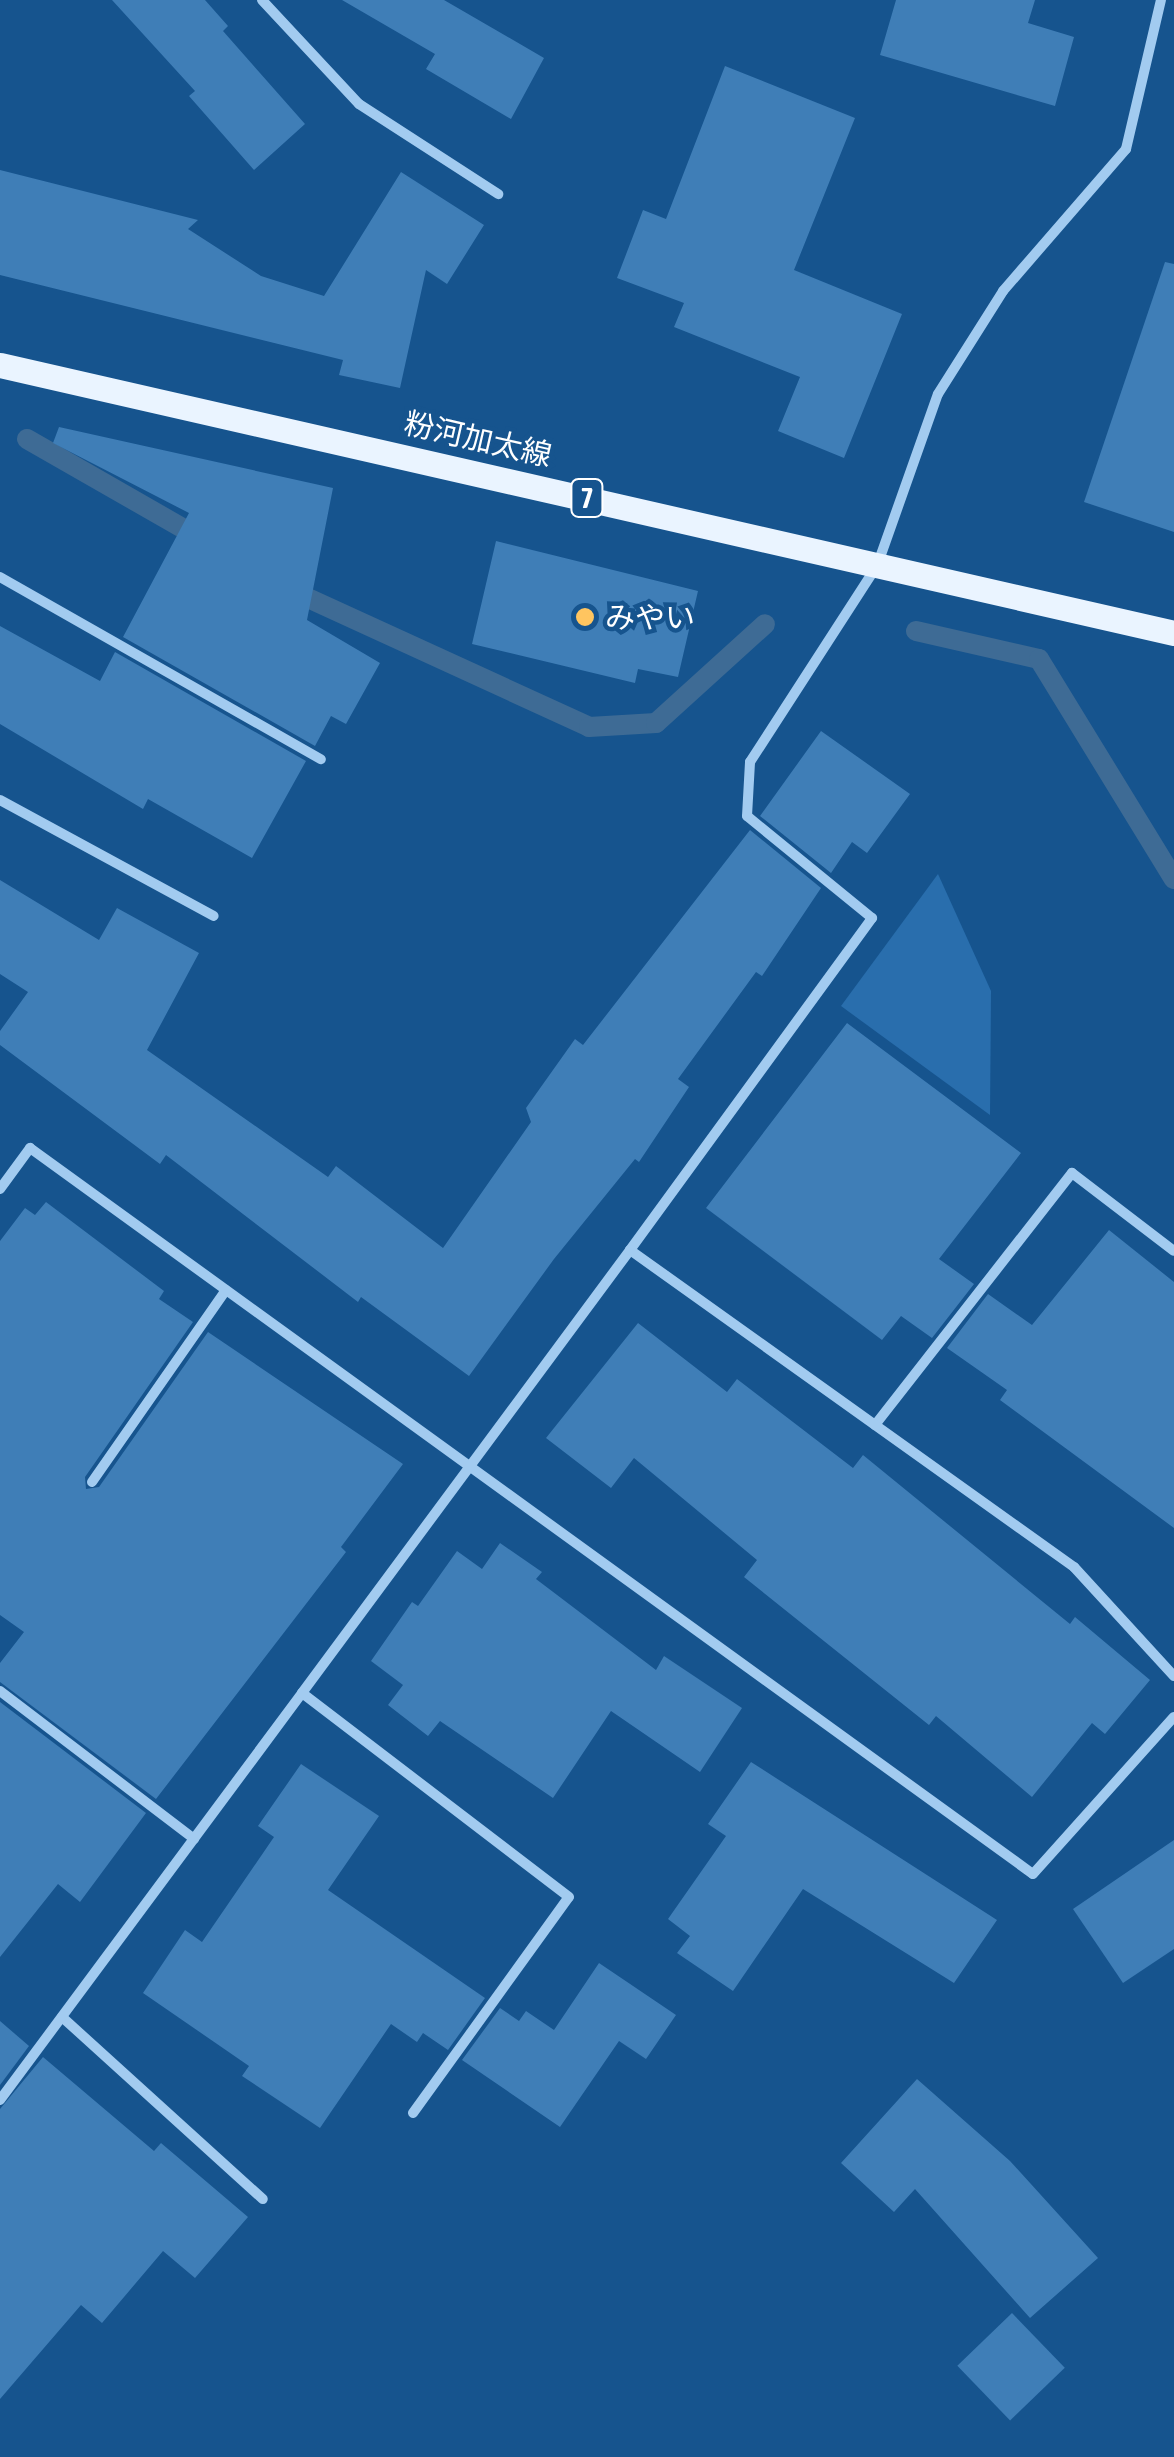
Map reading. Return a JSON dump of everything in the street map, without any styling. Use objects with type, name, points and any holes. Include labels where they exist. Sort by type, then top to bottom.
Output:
[{"type":"main road","name":"粉河加太線","points":[[0,365],[1174,633]]},
{"type":"street","points":[[262,0],[359,104],[498,194]]},
{"type":"street","points":[[0,2100],[872,918],[747,816],[750,762],[878,566],[938,394],[1003,291],[1126,149],[1161,0]]},
{"type":"street","points":[[0,577],[322,760]]},
{"type":"street","points":[[0,800],[214,916]]},
{"type":"street","points":[[0,1189],[30,1148],[1033,1874],[1174,1717]]},
{"type":"street","points":[[875,1425],[1072,1173],[1174,1251]]},
{"type":"street","points":[[630,1250],[1074,1567],[1174,1676]]},
{"type":"street","points":[[92,1482],[226,1290]]},
{"type":"street","points":[[0,1691],[194,1838]]},
{"type":"street","points":[[302,1694],[569,1897],[412,2113]]},
{"type":"street","points":[[62,2016],[263,2200]]},
{"type":"shaded area","points":[[938,874],[991,991],[990,1115],[841,1006]]},
{"type":"building","points":[[112,0],[205,0],[228,26],[223,31],[305,124],[254,170],[189,96],[195,91]]},
{"type":"building","points":[[342,0],[444,0],[544,58],[511,119],[426,69],[435,54]]},
{"type":"building","points":[[896,0],[1035,0],[1028,23],[1074,37],[1055,106],[880,55]]},
{"type":"building","points":[[725,66],[855,118],[794,270],[902,314],[844,458],[778,431],[800,377],[674,327],[684,303],[617,278],[643,210],[666,219]]},
{"type":"building","points":[[0,170],[198,220],[188,229],[261,276],[324,296],[401,172],[484,225],[447,284],[426,270],[400,388],[339,375],[343,360],[0,275]]},
{"type":"building","points":[[1165,262],[1174,264],[1174,532],[1084,502]]},
{"type":"building","points":[[59,427],[333,488],[307,620],[380,663],[346,724],[331,716],[315,746],[123,637],[189,513],[53,443]]},
{"type":"building","name":"みやい","points":[[496,541],[698,591],[678,677],[638,669],[635,683],[472,644]]},
{"type":"building","points":[[0,626],[100,681],[115,652],[306,761],[252,858],[148,799],[143,809],[0,724]]},
{"type":"building","points":[[821,731],[910,794],[867,853],[852,842],[831,873],[760,816]]},
{"type":"building","points":[[750,830],[821,888],[762,976],[756,972],[678,1079],[689,1087],[639,1162],[635,1159],[554,1259],[469,1376],[361,1297],[358,1302],[166,1155],[160,1164],[0,1045],[0,1031],[28,992],[0,974],[0,880],[99,940],[117,908],[199,953],[147,1050],[328,1177],[336,1166],[443,1248],[531,1122],[526,1108],[575,1039],[583,1045]]},
{"type":"building","points":[[847,1023],[1021,1153],[939,1259],[974,1284],[932,1338],[901,1316],[882,1340],[706,1208]]},
{"type":"building","points":[[46,1202],[164,1291],[159,1299],[193,1322],[85,1477],[86,1489],[99,1487],[208,1332],[403,1464],[341,1547],[346,1552],[156,1799],[0,1682],[0,1663],[24,1632],[0,1615],[0,1241],[25,1208],[35,1215]]},
{"type":"building","points":[[1109,1230],[1174,1282],[1174,1528],[1000,1400],[1007,1390],[947,1348],[988,1294],[1032,1325]]},
{"type":"building","points":[[638,1323],[727,1392],[737,1379],[853,1468],[863,1455],[1070,1624],[1075,1617],[1150,1680],[1105,1734],[1092,1723],[1032,1797],[936,1716],[929,1725],[744,1577],[757,1560],[634,1458],[611,1488],[546,1438]]},
{"type":"building","points":[[500,1543],[542,1572],[536,1579],[656,1670],[664,1656],[742,1708],[700,1772],[611,1711],[553,1798],[440,1721],[428,1736],[388,1705],[403,1685],[371,1661],[412,1602],[418,1606],[457,1551],[482,1569]]},
{"type":"building","points":[[0,1702],[146,1813],[80,1902],[58,1884],[0,1957]]},
{"type":"building","points":[[751,1762],[997,1920],[954,1983],[803,1889],[733,1991],[677,1953],[690,1936],[668,1919],[726,1836],[708,1824]]},
{"type":"building","points":[[301,1764],[379,1816],[328,1890],[485,1998],[448,2050],[423,2033],[417,2042],[391,2024],[320,2128],[242,2076],[249,2066],[143,1993],[185,1930],[202,1942],[274,1837],[258,1826]]},
{"type":"building","points":[[1174,1840],[1174,1949],[1123,1983],[1073,1909]]},
{"type":"building","points":[[599,1963],[676,2015],[646,2059],[619,2041],[560,2127],[462,2060],[500,2008],[519,2021],[526,2011],[554,2030]]},
{"type":"building","points":[[0,2021],[29,2046],[0,2085]]},
{"type":"building","points":[[43,2057],[154,2151],[161,2143],[248,2217],[195,2278],[163,2251],[102,2323],[81,2305],[0,2399],[0,2109]]},
{"type":"building","points":[[917,2079],[1010,2161],[1098,2258],[1030,2318],[915,2189],[894,2212],[841,2163]]},
{"type":"building","points":[[1012,2313],[1065,2368],[1010,2420],[957,2366]]},
{"type":"waterway","points":[[27,439],[205,541]]},
{"type":"waterway","points":[[286,588],[589,727],[656,723],[765,624]]},
{"type":"waterway","points":[[916,631],[1039,659],[1174,879]]},
{"type":"place","name":"みやい","points":[[585,617]]}]
